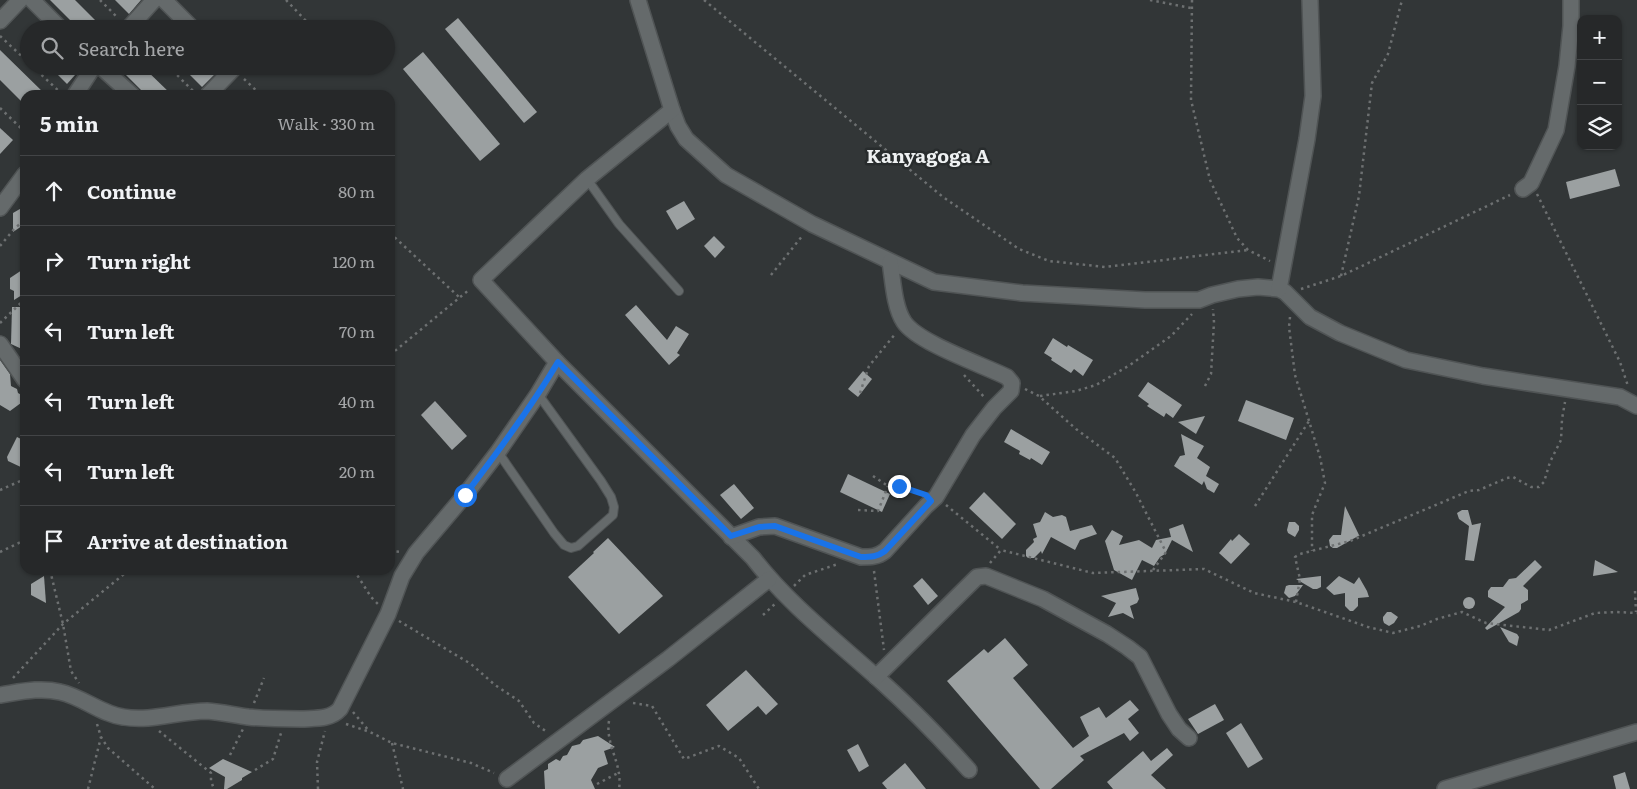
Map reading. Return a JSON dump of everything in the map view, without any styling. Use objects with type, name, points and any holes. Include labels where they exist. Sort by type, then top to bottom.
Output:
[{"type":"street","points":[[0,20],[20,0]]},
{"type":"street","points":[[32,0],[52,20]]},
{"type":"street","points":[[135,20],[154,0]]},
{"type":"street","points":[[164,0],[184,20]]},
{"type":"street","points":[[638,0],[672,110],[678,126],[686,139],[726,175],[812,224],[934,282],[1022,293],[1145,300],[1205,297],[1251,287],[1285,293],[1310,317],[1340,333],[1406,360],[1483,376],[1620,398],[1636,405]]},
{"type":"street","points":[[1285,293],[1282,268],[1307,139],[1313,96],[1310,0]]},
{"type":"street","points":[[1527,186],[1556,130],[1567,66],[1571,26],[1571,0]]},
{"type":"street","points":[[78,90],[88,75]]},
{"type":"street","points":[[110,75],[126,90]]},
{"type":"street","points":[[212,90],[226,75]]},
{"type":"street","points":[[672,110],[587,179],[481,280],[558,362],[753,558],[769,579],[785,595],[881,671],[969,770]]},
{"type":"street","points":[[0,208],[20,181]]},
{"type":"street","points":[[731,536],[759,527],[775,526],[866,557],[879,556],[934,499],[973,435],[1011,390],[1012,383],[1007,377],[942,348],[911,330],[904,322],[898,309],[890,262]]},
{"type":"street","points":[[0,344],[20,373]]},
{"type":"street","points":[[0,695],[27,690],[61,692],[110,715],[126,718],[208,711],[249,717],[284,719],[328,718],[336,713],[344,702],[388,614],[402,576],[416,553],[498,452],[558,362]]},
{"type":"street","points":[[881,671],[977,577],[986,576],[1043,599],[1107,634],[1140,657],[1169,714],[1179,729],[1189,738]]},
{"type":"street","points":[[507,779],[668,659],[769,579]]},
{"type":"street","points":[[1445,789],[1637,732]]},
{"type":"lane","points":[[587,179],[619,224],[680,291]]},
{"type":"lane","points":[[498,452],[564,545],[572,548],[578,546],[613,515],[614,507],[611,497],[538,394]]},
{"type":"path","points":[[100,0],[120,20]]},
{"type":"path","points":[[286,0],[304,20]]},
{"type":"path","points":[[704,0],[943,197],[1019,249],[1049,261],[1105,267],[1248,250]]},
{"type":"path","points":[[1150,0],[1191,8]]},
{"type":"path","points":[[1192,0],[1191,100],[1210,180],[1237,238],[1248,250],[1282,268]]},
{"type":"path","points":[[1341,276],[1358,196],[1372,83],[1388,54],[1402,0]]},
{"type":"path","points":[[0,36],[20,55]]},
{"type":"path","points":[[41,75],[57,90]]},
{"type":"path","points":[[177,75],[192,90]]},
{"type":"path","points":[[241,75],[256,90]]},
{"type":"path","points":[[0,108],[20,127]]},
{"type":"path","points":[[1312,551],[1312,515],[1325,483],[1320,457],[1295,375],[1285,293],[1341,276],[1527,186],[1620,362],[1636,405]]},
{"type":"path","points":[[0,246],[20,224]]},
{"type":"path","points":[[771,275],[812,224]]},
{"type":"path","points":[[395,238],[459,297]]},
{"type":"path","points":[[395,350],[481,280]]},
{"type":"path","points":[[1205,297],[1214,322],[1211,374],[1205,386]]},
{"type":"path","points":[[1039,396],[1076,391],[1096,384],[1130,365],[1171,336],[1192,315],[1205,297]]},
{"type":"path","points":[[0,323],[20,304]]},
{"type":"path","points":[[860,393],[869,366],[904,322]]},
{"type":"path","points":[[961,372],[994,408]]},
{"type":"path","points":[[1012,383],[1039,396],[1076,430],[1114,458],[1136,493],[1166,552],[1153,570]]},
{"type":"path","points":[[1296,602],[1300,579],[1295,557],[1300,554],[1350,540],[1469,491],[1478,490],[1507,478],[1513,477],[1531,487],[1539,487],[1544,482],[1550,462],[1561,440],[1562,419],[1567,390]]},
{"type":"path","points":[[1256,506],[1309,421]]},
{"type":"path","points":[[873,476],[888,486],[899,486],[934,499],[1001,550],[1092,573],[1204,569],[1254,593],[1296,602],[1368,627],[1393,632],[1420,626],[1462,612],[1486,623],[1549,630],[1595,613],[1636,613],[1635,591]]},
{"type":"path","points":[[0,490],[20,481]]},
{"type":"path","points":[[858,510],[878,511],[888,486]]},
{"type":"path","points":[[0,552],[20,542]]},
{"type":"path","points":[[977,577],[1001,550]]},
{"type":"path","points":[[763,615],[805,575],[866,557],[881,671]]},
{"type":"path","points":[[51,575],[63,624],[71,671],[92,705],[101,737],[108,748],[155,789]]},
{"type":"path","points":[[13,678],[63,624],[123,575]]},
{"type":"path","points":[[357,575],[371,597],[388,614],[471,664],[495,685],[519,701],[534,723],[558,741]]},
{"type":"path","points":[[619,789],[620,783],[616,754],[610,742],[608,730],[614,699],[652,706],[684,759],[719,746],[739,758],[759,789]]},
{"type":"path","points":[[344,702],[370,732]]},
{"type":"path","points":[[143,718],[211,773],[214,789]]},
{"type":"path","points":[[318,789],[317,762],[328,718],[370,732],[392,743],[471,763],[507,779]]},
{"type":"path","points":[[255,770],[273,759],[284,719]]},
{"type":"path","points":[[88,789],[101,737]]},
{"type":"path","points":[[392,743],[404,789]]},
{"type":"path","points":[[597,784],[618,772]]},
{"type":"building","points":[[50,0],[75,0],[95,20],[70,20]]},
{"type":"building","points":[[115,0],[141,0],[129,14]]},
{"type":"building","points":[[458,18],[537,112],[524,123],[445,29]]},
{"type":"building","points":[[0,50],[20,70],[20,75],[26,75],[41,90],[20,90],[20,100],[0,80]]},
{"type":"building","points":[[423,52],[500,144],[480,161],[403,69]]},
{"type":"building","points":[[58,75],[75,75],[67,84]]},
{"type":"building","points":[[126,75],[151,75],[167,90],[141,90]]},
{"type":"building","points":[[190,75],[214,75],[202,87]]},
{"type":"building","points":[[0,128],[13,140],[0,154]]},
{"type":"building","points":[[1615,169],[1620,186],[1570,199],[1566,182]]},
{"type":"building","points":[[684,201],[695,219],[677,230],[666,211]]},
{"type":"building","points":[[20,209],[20,227],[13,232],[13,213]]},
{"type":"building","points":[[714,236],[725,247],[715,258],[704,246]]},
{"type":"building","points":[[20,271],[20,296],[14,300],[14,291],[10,289],[10,278]]},
{"type":"building","points":[[636,305],[667,340],[676,326],[689,334],[677,353],[680,355],[669,365],[625,315]]},
{"type":"building","points":[[12,307],[20,307],[20,348],[11,344]]},
{"type":"building","points":[[1053,338],[1093,360],[1083,376],[1074,369],[1071,373],[1044,353]]},
{"type":"building","points":[[0,360],[10,374],[11,386],[17,389],[20,394],[20,404],[10,411],[0,405]]},
{"type":"building","points":[[863,371],[872,379],[858,397],[848,389]]},
{"type":"building","points":[[1148,382],[1182,405],[1173,418],[1166,413],[1164,417],[1147,406],[1149,404],[1138,396]]},
{"type":"building","points":[[1246,400],[1294,418],[1286,440],[1238,421]]},
{"type":"building","points":[[435,401],[467,436],[452,450],[421,415]]},
{"type":"building","points":[[1205,416],[1196,434],[1178,422]]},
{"type":"building","points":[[1011,429],[1050,452],[1042,465],[1031,458],[1030,460],[1019,454],[1020,451],[1004,442]]},
{"type":"building","points":[[1181,434],[1204,446],[1197,458],[1210,467],[1206,476],[1219,484],[1214,493],[1207,489],[1204,481],[1202,485],[1174,466],[1180,456],[1185,455]]},
{"type":"building","points":[[17,437],[20,438],[20,467],[8,461],[7,457]]},
{"type":"building","points":[[848,474],[890,494],[882,512],[840,492]]},
{"type":"building","points":[[734,484],[754,508],[741,519],[720,495]]},
{"type":"building","points":[[984,492],[1016,524],[1002,539],[969,508]]},
{"type":"building","points":[[1345,506],[1360,535],[1337,548],[1333,548],[1330,546],[1329,540],[1333,535],[1341,535]]},
{"type":"building","points":[[1462,510],[1468,510],[1472,525],[1481,523],[1474,561],[1465,560],[1469,526],[1459,519],[1457,513]]},
{"type":"building","points":[[1045,512],[1053,517],[1062,515],[1066,517],[1070,531],[1092,525],[1097,534],[1080,540],[1075,550],[1051,537],[1042,554],[1041,551],[1034,558],[1028,558],[1026,550],[1034,542],[1033,539],[1037,537],[1033,524],[1040,522]]},
{"type":"building","points":[[1289,522],[1295,522],[1299,526],[1295,537],[1288,533]]},
{"type":"building","points":[[1183,524],[1193,552],[1172,540],[1165,554],[1160,557],[1154,566],[1142,560],[1132,580],[1114,570],[1105,541],[1112,530],[1123,536],[1119,545],[1139,540],[1152,548],[1156,540],[1171,537],[1169,529]]},
{"type":"building","points":[[1239,534],[1250,544],[1231,564],[1219,553],[1231,539],[1232,541]]},
{"type":"building","points":[[608,538],[663,596],[619,634],[568,577]]},
{"type":"building","points":[[1535,560],[1542,567],[1523,586],[1528,590],[1528,600],[1521,604],[1519,612],[1487,630],[1485,628],[1505,607],[1488,597],[1488,591],[1491,587],[1503,587],[1509,579],[1516,578]]},
{"type":"building","points":[[1595,560],[1618,572],[1593,576]]},
{"type":"building","points":[[44,576],[46,603],[31,595],[31,584]]},
{"type":"building","points":[[1321,576],[1321,587],[1317,589],[1313,589],[1296,579]]},
{"type":"building","points":[[1339,576],[1354,584],[1359,577],[1367,591],[1369,597],[1358,598],[1358,606],[1353,611],[1350,611],[1345,606],[1345,593],[1334,595],[1326,588]]},
{"type":"building","points":[[922,578],[938,596],[928,605],[913,586]]},
{"type":"building","points":[[1303,585],[1295,596],[1289,598],[1284,593],[1286,586]]},
{"type":"building","points":[[1136,588],[1139,599],[1137,603],[1130,606],[1134,619],[1123,613],[1108,617],[1116,603],[1101,596]]},
{"type":"building","points":[[1471,597],[1474,598],[1474,608],[1467,609],[1464,608],[1463,601],[1464,598]]},
{"type":"building","points":[[1387,612],[1391,612],[1398,617],[1389,626],[1383,620]]},
{"type":"building","points":[[1500,627],[1517,634],[1519,637],[1517,646],[1509,642]]},
{"type":"building","points":[[1005,638],[1028,665],[1013,678],[1073,748],[1089,736],[1080,717],[1099,707],[1106,718],[1130,700],[1139,710],[1128,719],[1139,733],[1130,741],[1124,733],[1080,756],[1084,760],[1051,789],[1040,789],[947,681],[984,649],[988,653]]},
{"type":"building","points":[[746,670],[778,704],[766,715],[758,706],[728,731],[706,705]]},
{"type":"building","points":[[1215,704],[1224,720],[1198,734],[1188,719]]},
{"type":"building","points":[[1241,723],[1263,759],[1248,768],[1226,733]]},
{"type":"building","points":[[598,736],[615,747],[604,751],[608,764],[598,768],[591,780],[595,789],[545,789],[544,771],[548,769],[548,764],[556,759],[560,761],[563,756],[567,755],[572,746],[580,744],[583,740]]},
{"type":"building","points":[[858,744],[869,766],[859,772],[847,750]]},
{"type":"building","points":[[1167,748],[1173,755],[1151,775],[1166,789],[1113,789],[1107,782],[1143,751],[1151,761]]},
{"type":"building","points":[[223,759],[252,772],[242,778],[242,780],[224,789],[225,777],[209,768]]},
{"type":"building","points":[[905,763],[926,789],[887,789],[882,783]]},
{"type":"building","points":[[1625,772],[1630,789],[1616,789],[1613,776]]},
{"type":"district","name":"Kanyagoga A","points":[[928,155]]},
{"type":"route","points":[[465,495],[498,452],[558,362],[731,536],[759,527],[775,526],[861,557],[879,556],[931,501],[926,495],[899,486]]}]
